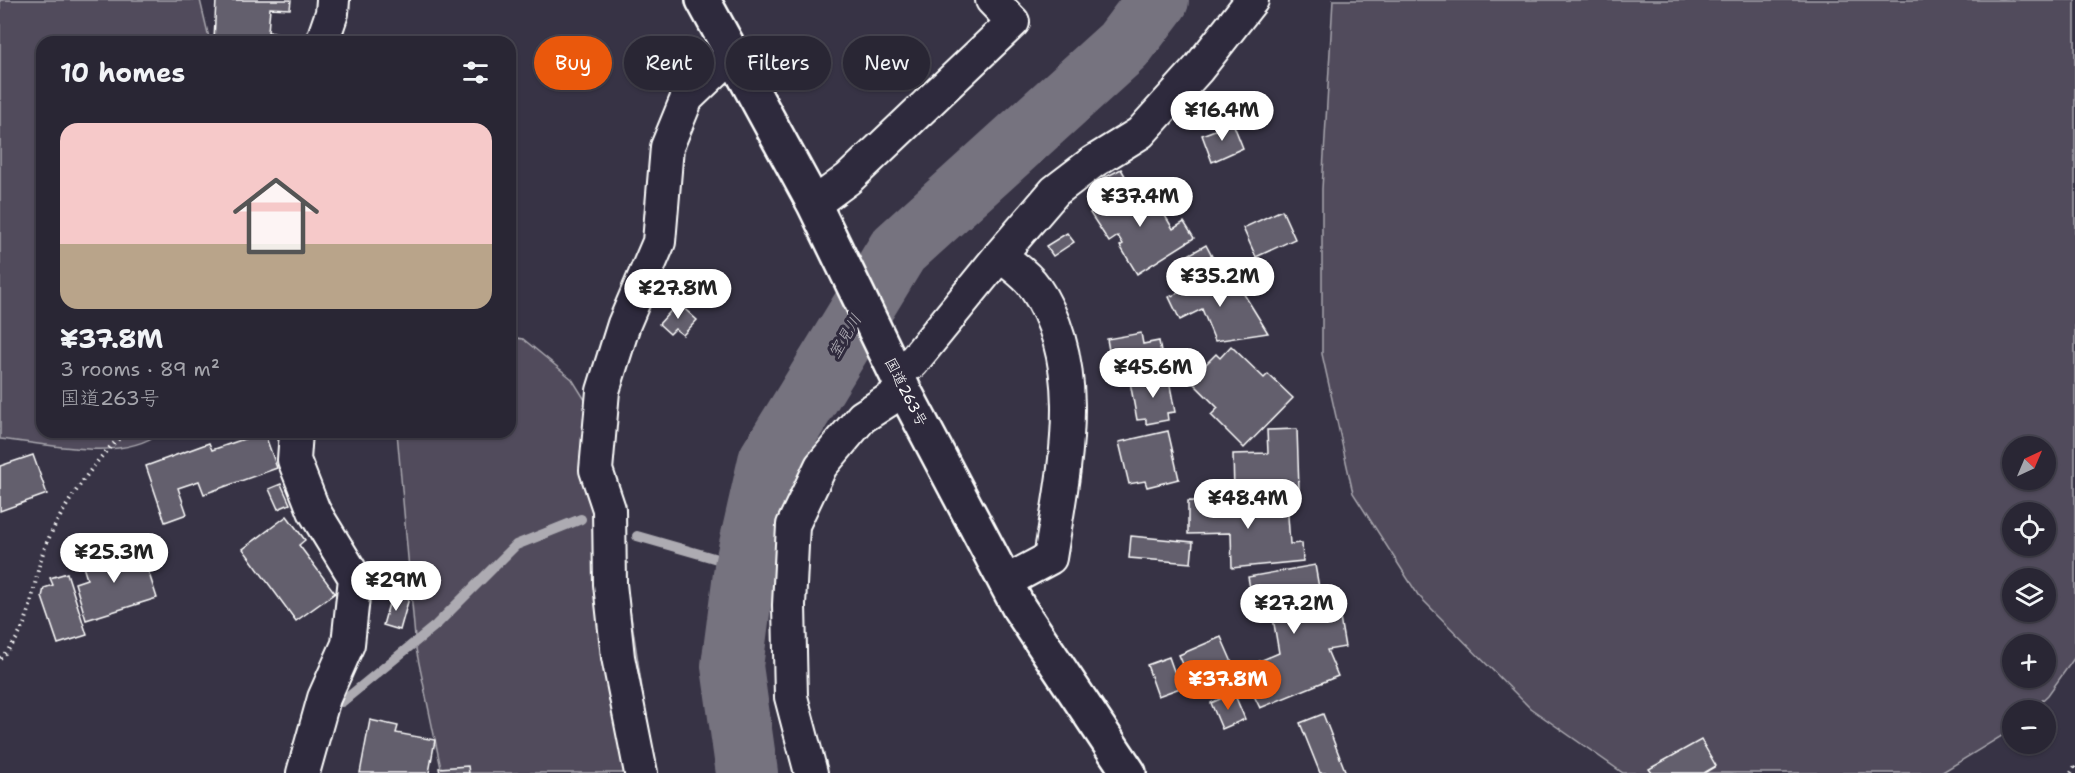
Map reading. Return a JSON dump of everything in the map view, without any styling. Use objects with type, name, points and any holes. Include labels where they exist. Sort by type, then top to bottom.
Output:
[{"type":"highway","name":"国道263号","points":[[703,0],[726,46]]},
{"type":"highway","name":"国道263号","points":[[750,90],[818,212],[899,381],[1019,608],[1129,773]]},
{"type":"street","points":[[324,36],[332,13],[333,0]]},
{"type":"street","points":[[818,212],[848,179],[1013,22],[992,0]]},
{"type":"street","points":[[811,773],[790,697],[789,605],[793,525],[821,466],[862,417],[899,381],[1000,255],[1055,191],[1093,162],[1140,133],[1204,61],[1252,0]]},
{"type":"street","points":[[641,773],[618,657],[610,584],[609,509],[596,470],[603,391],[624,324],[659,242],[667,147],[687,98],[726,61]]},
{"type":"street","points":[[1000,255],[1033,284],[1058,329],[1069,388],[1062,484],[1050,558],[1005,582]]},
{"type":"street","points":[[296,438],[294,460],[314,511],[355,578],[348,644],[324,698],[303,773]]},
{"type":"path","points":[[0,658],[10,649],[26,624],[47,541],[98,458],[118,438]]},
{"type":"path","points":[[2071,773],[2075,766]]},
{"type":"shaded area","points":[[0,0],[200,0],[209,36],[36,36],[36,438],[150,438],[126,447],[105,449],[61,447],[0,439]]},
{"type":"shaded area","points":[[1333,0],[2075,0],[2075,657],[2056,684],[2056,634],[2002,634],[2002,688],[2053,688],[2043,700],[2002,700],[2002,736],[1941,773],[1623,773],[1530,708],[1418,595],[1353,493],[1322,354],[1322,189]]},
{"type":"shaded area","points":[[516,338],[523,339],[572,379],[602,427],[655,773],[442,773],[416,649],[398,438],[516,438]]},
{"type":"building","points":[[216,0],[291,0],[290,9],[270,8],[268,32],[281,33],[281,36],[214,36]]},
{"type":"building","points":[[1233,123],[1243,148],[1212,162],[1202,135]]},
{"type":"building","points":[[1121,169],[1128,181],[1112,191],[1104,178]]},
{"type":"building","points":[[1146,184],[1173,229],[1184,222],[1194,238],[1137,274],[1120,246],[1123,244],[1118,236],[1109,242],[1090,213],[1123,192],[1126,197]]},
{"type":"building","points":[[1282,210],[1295,239],[1256,257],[1243,228]]},
{"type":"building","points":[[1067,233],[1074,242],[1053,256],[1046,246]]},
{"type":"building","points":[[1206,245],[1216,264],[1185,280],[1176,262]]},
{"type":"building","points":[[1229,270],[1268,333],[1215,341],[1202,309],[1180,320],[1169,297]]},
{"type":"building","points":[[678,303],[697,320],[683,335],[675,329],[670,334],[659,324]]},
{"type":"building","points":[[1141,333],[1143,344],[1159,341],[1164,369],[1114,379],[1107,339]]},
{"type":"building","points":[[1231,346],[1264,378],[1268,374],[1293,398],[1244,448],[1211,415],[1218,408],[1190,380],[1216,354],[1220,358]]},
{"type":"building","points":[[1168,375],[1175,412],[1167,413],[1168,420],[1146,424],[1146,419],[1137,420],[1130,382]]},
{"type":"building","points":[[1297,429],[1299,489],[1234,491],[1233,454],[1268,453],[1267,430]]},
{"type":"building","points":[[1168,431],[1179,479],[1147,487],[1145,481],[1129,484],[1119,442]]},
{"type":"building","points":[[247,438],[266,438],[277,468],[204,494],[199,481],[178,488],[187,514],[165,522],[146,466],[209,443],[212,450]]},
{"type":"building","points":[[33,455],[47,494],[0,511],[0,466]]},
{"type":"building","points":[[281,484],[290,504],[278,509],[269,489]]},
{"type":"building","points":[[1188,501],[1287,502],[1290,544],[1302,543],[1303,561],[1232,568],[1231,533],[1188,534]]},
{"type":"building","points":[[287,516],[305,540],[299,545],[335,593],[296,621],[243,549]]},
{"type":"building","points":[[1131,536],[1193,542],[1191,563],[1129,558]]},
{"type":"building","points":[[121,548],[124,561],[143,555],[157,598],[86,620],[75,583],[87,579],[81,560]]},
{"type":"building","points":[[1315,565],[1323,610],[1338,607],[1345,647],[1327,650],[1338,676],[1260,708],[1241,669],[1279,653],[1272,612],[1255,615],[1248,577]]},
{"type":"building","points":[[67,573],[87,635],[58,644],[42,597],[44,588],[53,585],[50,578]]},
{"type":"building","points":[[392,593],[409,598],[400,630],[383,625]]},
{"type":"building","points":[[1221,637],[1235,669],[1193,687],[1179,655]]},
{"type":"building","points":[[1169,657],[1180,688],[1158,696],[1147,665]]},
{"type":"building","points":[[1234,693],[1245,719],[1222,729],[1211,703]]},
{"type":"building","points":[[1323,714],[1346,773],[1320,773],[1300,723]]},
{"type":"building","points":[[370,720],[398,726],[396,733],[435,740],[429,773],[360,773]]},
{"type":"building","points":[[1701,740],[1716,766],[1704,773],[1652,773],[1649,769]]},
{"type":"building","points":[[468,766],[469,773],[440,773],[439,768]]},
{"type":"waterway","name":"室見川","points":[[747,773],[732,666],[745,567],[769,461],[898,250],[1123,46],[1158,0]]},
{"type":"waterway","points":[[342,702],[436,625],[516,545],[581,519]]},
{"type":"waterway","points":[[637,536],[745,567]]}]
